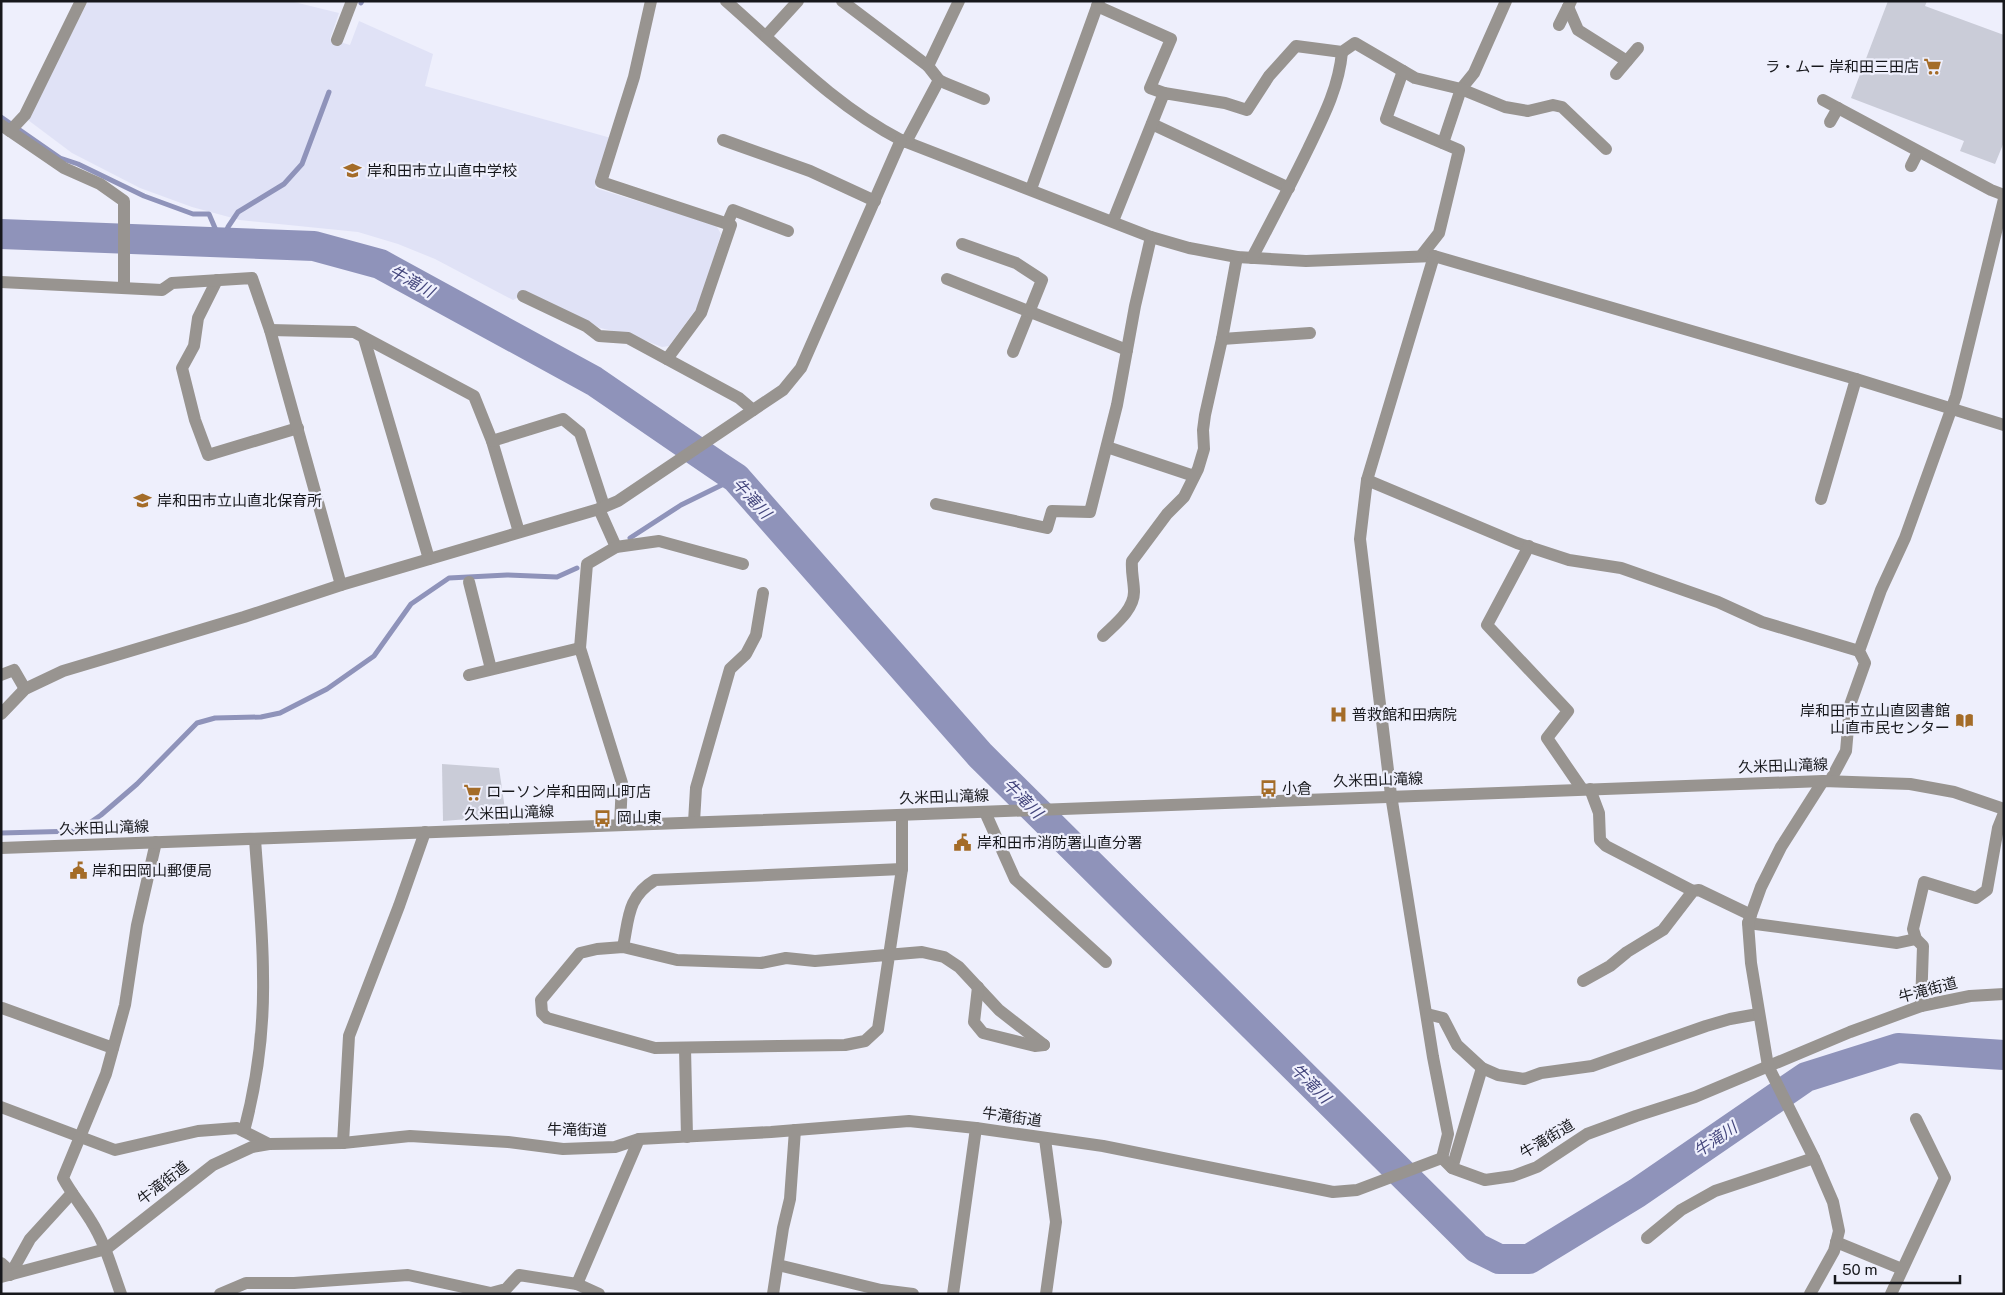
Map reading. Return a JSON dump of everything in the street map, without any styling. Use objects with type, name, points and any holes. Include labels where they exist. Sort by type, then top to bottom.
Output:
[{"type":"street","points":[[81,1],[25,115],[6,128],[64,168],[100,184],[124,200],[124,288]]},
{"type":"street","points":[[337,40],[352,1]]},
{"type":"street","points":[[651,1],[634,77],[601,182],[731,225],[701,313],[667,360]]},
{"type":"street","points":[[726,1],[840,101],[882,130],[904,141],[1113,220],[1150,237],[1189,248],[1237,257],[1306,261],[1434,256],[1856,379],[2004,425]]},
{"type":"street","points":[[766,36],[798,1]]},
{"type":"street","points":[[842,1],[928,66],[939,80],[984,100]]},
{"type":"street","points":[[928,66],[959,1]]},
{"type":"street","points":[[1443,143],[1461,89],[1474,73],[1506,1]]},
{"type":"street","points":[[1031,189],[1098,3],[1171,39],[1150,88],[1164,93],[1225,103],[1247,110],[1269,76],[1296,46],[1342,52],[1355,44],[1416,78],[1461,89],[1505,107],[1528,111],[1553,105],[1562,107],[1606,149]]},
{"type":"street","points":[[1559,25],[1570,4]]},
{"type":"street","points":[[1570,4],[1578,30],[1627,60]]},
{"type":"street","points":[[1616,74],[1638,48]]},
{"type":"street","points":[[1252,258],[1289,188],[1334,92],[1340,71],[1342,52]]},
{"type":"street","points":[[1403,70],[1386,118],[1459,150],[1439,233],[1421,256]]},
{"type":"street","points":[[1,714],[25,689],[63,671],[244,617],[341,584],[602,508],[618,501],[783,390],[801,368],[875,201],[904,141],[939,80]]},
{"type":"street","points":[[1113,220],[1164,93]]},
{"type":"street","points":[[1810,1294],[1834,1251],[1839,1231],[1833,1202],[1814,1158],[1769,1069],[1750,963],[1750,919],[1760,887],[1781,847],[1846,751],[1850,705],[1865,663],[1859,651],[1881,590],[1905,538],[1956,396],[2004,197],[1823,100]]},
{"type":"street","points":[[1830,122],[1838,108]]},
{"type":"street","points":[[1152,124],[1289,188]]},
{"type":"street","points":[[722,140],[810,171],[875,201]]},
{"type":"street","points":[[1911,166],[1918,152]]},
{"type":"street","points":[[727,224],[733,210],[788,232]]},
{"type":"street","points":[[936,504],[1047,528],[1052,511],[1090,512],[1118,405],[1150,237]]},
{"type":"street","points":[[962,244],[1016,263],[1042,280],[1013,352]]},
{"type":"street","points":[[1434,256],[1367,480],[1360,539],[1391,795],[1427,1014],[1432,1057],[1448,1134],[1439,1160]]},
{"type":"street","points":[[1103,636],[1127,610],[1134,596],[1132,561],[1166,514],[1184,497],[1204,449],[1203,430],[1205,415],[1222,339],[1237,257]]},
{"type":"street","points":[[1,282],[162,290],[172,283],[252,278],[270,330],[341,584]]},
{"type":"street","points":[[217,280],[198,318],[194,346],[182,368],[195,420],[208,454],[298,428]]},
{"type":"street","points":[[947,280],[1127,350]]},
{"type":"street","points":[[523,296],[586,326],[600,336],[628,338],[740,398],[753,410]]},
{"type":"street","points":[[270,330],[354,332],[474,396],[492,441],[519,532]]},
{"type":"street","points":[[1222,339],[1310,333]]},
{"type":"street","points":[[364,338],[429,559]]},
{"type":"street","points":[[1821,499],[1856,379]]},
{"type":"street","points":[[492,441],[563,419],[580,433],[602,508],[616,547]]},
{"type":"street","points":[[1107,446],[1194,476]]},
{"type":"street","points":[[1367,480],[1528,546],[1570,560],[1621,568],[1718,602],[1762,622],[1859,651]]},
{"type":"street","points":[[620,825],[622,783],[580,648],[587,564],[616,547],[659,541],[743,564]]},
{"type":"street","points":[[1528,546],[1487,625],[1568,711],[1547,738],[1586,789],[1599,813],[1600,840],[1606,846],[1693,891],[1700,890],[1750,919],[1897,944],[1916,939]]},
{"type":"street","points":[[469,582],[491,669]]},
{"type":"street","points":[[694,822],[696,788],[730,669],[746,654],[756,635],[763,593]]},
{"type":"street","points":[[469,675],[580,648]]},
{"type":"street","points":[[1,675],[14,670],[25,689]]},
{"type":"street","name":"久米田山滝線","points":[[1,848],[989,812],[1391,795],[1827,781],[1870,781],[1910,784],[1962,794],[2004,809]]},
{"type":"street","points":[[989,812],[1015,879],[1106,962]]},
{"type":"street","points":[[1921,1006],[1923,946],[1916,939],[1913,929],[1924,882],[1976,898],[1987,890],[1998,828],[2004,813]]},
{"type":"street","points":[[902,815],[902,870],[891,955],[878,1029],[866,1041],[845,1045],[655,1048],[547,1018],[542,1013],[541,1000],[580,953],[597,949],[623,947],[677,960],[761,963],[786,958],[815,961],[891,955],[922,952],[944,957],[959,968],[978,987],[999,1010],[1044,1044],[1036,1046],[983,1033],[974,1022],[978,987]]},
{"type":"street","points":[[343,1143],[349,1036],[425,832]]},
{"type":"street","points":[[244,1131],[258,1064],[264,976],[255,838]]},
{"type":"street","points":[[121,1294],[106,1248],[91,1220],[63,1178],[106,1074],[125,1005],[137,925],[156,842]]},
{"type":"street","points":[[623,947],[633,900],[642,888],[654,880],[902,870]]},
{"type":"street","points":[[1583,980],[1610,966],[1627,952],[1663,930],[1693,891]]},
{"type":"street","name":"牛滝街道","points":[[6,1278],[106,1248],[213,1165],[252,1147],[269,1144],[343,1143],[410,1136],[508,1142],[563,1149],[615,1146],[639,1139],[909,1122],[976,1128],[1103,1146],[1333,1192],[1356,1190],[1377,1184],[1439,1160],[1452,1168],[1484,1180],[1513,1176],[1537,1167],[1588,1134],[1769,1069],[1850,1032],[1921,1006],[1970,996],[2004,994]]},
{"type":"street","points":[[2,1008],[113,1048]]},
{"type":"street","points":[[1427,1014],[1443,1018],[1457,1045],[1482,1068],[1498,1074],[1524,1079],[1542,1073],[1592,1066],[1706,1026],[1758,1014]]},
{"type":"street","points":[[685,1048],[687,1137]]},
{"type":"street","points":[[1452,1168],[1482,1068]]},
{"type":"street","points":[[1,1107],[115,1150],[198,1131],[236,1128],[269,1144]]},
{"type":"street","points":[[1891,1294],[1945,1178],[1916,1119]]},
{"type":"street","points":[[953,1294],[976,1128]]},
{"type":"street","points":[[773,1294],[783,1228],[790,1199],[795,1130]]},
{"type":"street","points":[[577,1284],[639,1139]]},
{"type":"street","points":[[1045,1139],[1056,1222],[1046,1294]]},
{"type":"street","points":[[1648,1238],[1681,1210],[1715,1191],[1814,1158]]},
{"type":"street","points":[[6,1278],[30,1240],[72,1194]]},
{"type":"street","points":[[1836,1242],[1902,1269]]},
{"type":"street","points":[[1,1263],[6,1278]]},
{"type":"street","points":[[778,1265],[881,1290],[913,1294]]},
{"type":"street","points":[[220,1294],[246,1283],[294,1284],[408,1275],[491,1292],[506,1289],[519,1275],[577,1284],[599,1294]]},
{"type":"shaded area","name":"岸和田市立山直中学校","points":[[88,1],[290,1],[339,13],[330,39],[350,45],[359,21],[433,54],[425,86],[611,138],[595,188],[716,225],[721,234],[699,305],[669,346],[662,347],[631,335],[600,328],[527,293],[513,300],[435,259],[398,244],[358,232],[240,220],[192,207],[140,188],[72,153],[28,120]]},
{"type":"building","name":"ラ・ムー 岸和田三田店","points":[[1888,1],[1927,1],[1925,6],[2004,35],[2004,142],[1995,164],[1960,151],[1964,141],[1851,98]]},
{"type":"building","name":"ローソン岸和田岡山町店","points":[[442,764],[499,768],[506,816],[443,821]]},
{"type":"waterway","points":[[221,242],[238,212],[284,184],[302,164],[329,92]]},
{"type":"waterway","points":[[1,117],[60,158],[78,164],[144,196],[193,214],[209,214],[221,242]]},
{"type":"waterway","name":"牛滝川","points":[[1,234],[314,246],[380,264],[594,381],[736,478],[980,755],[1477,1248],[1499,1259],[1529,1259],[1637,1193],[1806,1077],[1898,1048],[2004,1055]]},
{"type":"waterway","points":[[630,538],[681,505],[736,478]]},
{"type":"waterway","points":[[1,833],[78,831],[101,815],[137,784],[197,723],[215,718],[261,717],[280,713],[327,689],[374,656],[411,604],[449,578],[507,575],[557,577],[577,568]]},
{"type":"place","name":"ラ・ムー 岸和田三田店","points":[[1933,67]]},
{"type":"place","name":"岸和田市立山直中学校","points":[[353,171]]},
{"type":"place","name":"岸和田市立山直北保育所","points":[[143,501]]},
{"type":"place","name":"普救館和田病院","points":[[1338,715]]},
{"type":"place","name":"岸和田市立山直図書館 山直市民センター","points":[[1964,720]]},
{"type":"place","name":"小倉","points":[[1268,789]]},
{"type":"place","name":"ローソン岸和田岡山町店","points":[[472,792]]},
{"type":"place","name":"岡山東","points":[[603,818]]},
{"type":"place","name":"岸和田市消防署山直分署","points":[[963,843]]},
{"type":"place","name":"岸和田岡山郵便局","points":[[78,871]]}]
